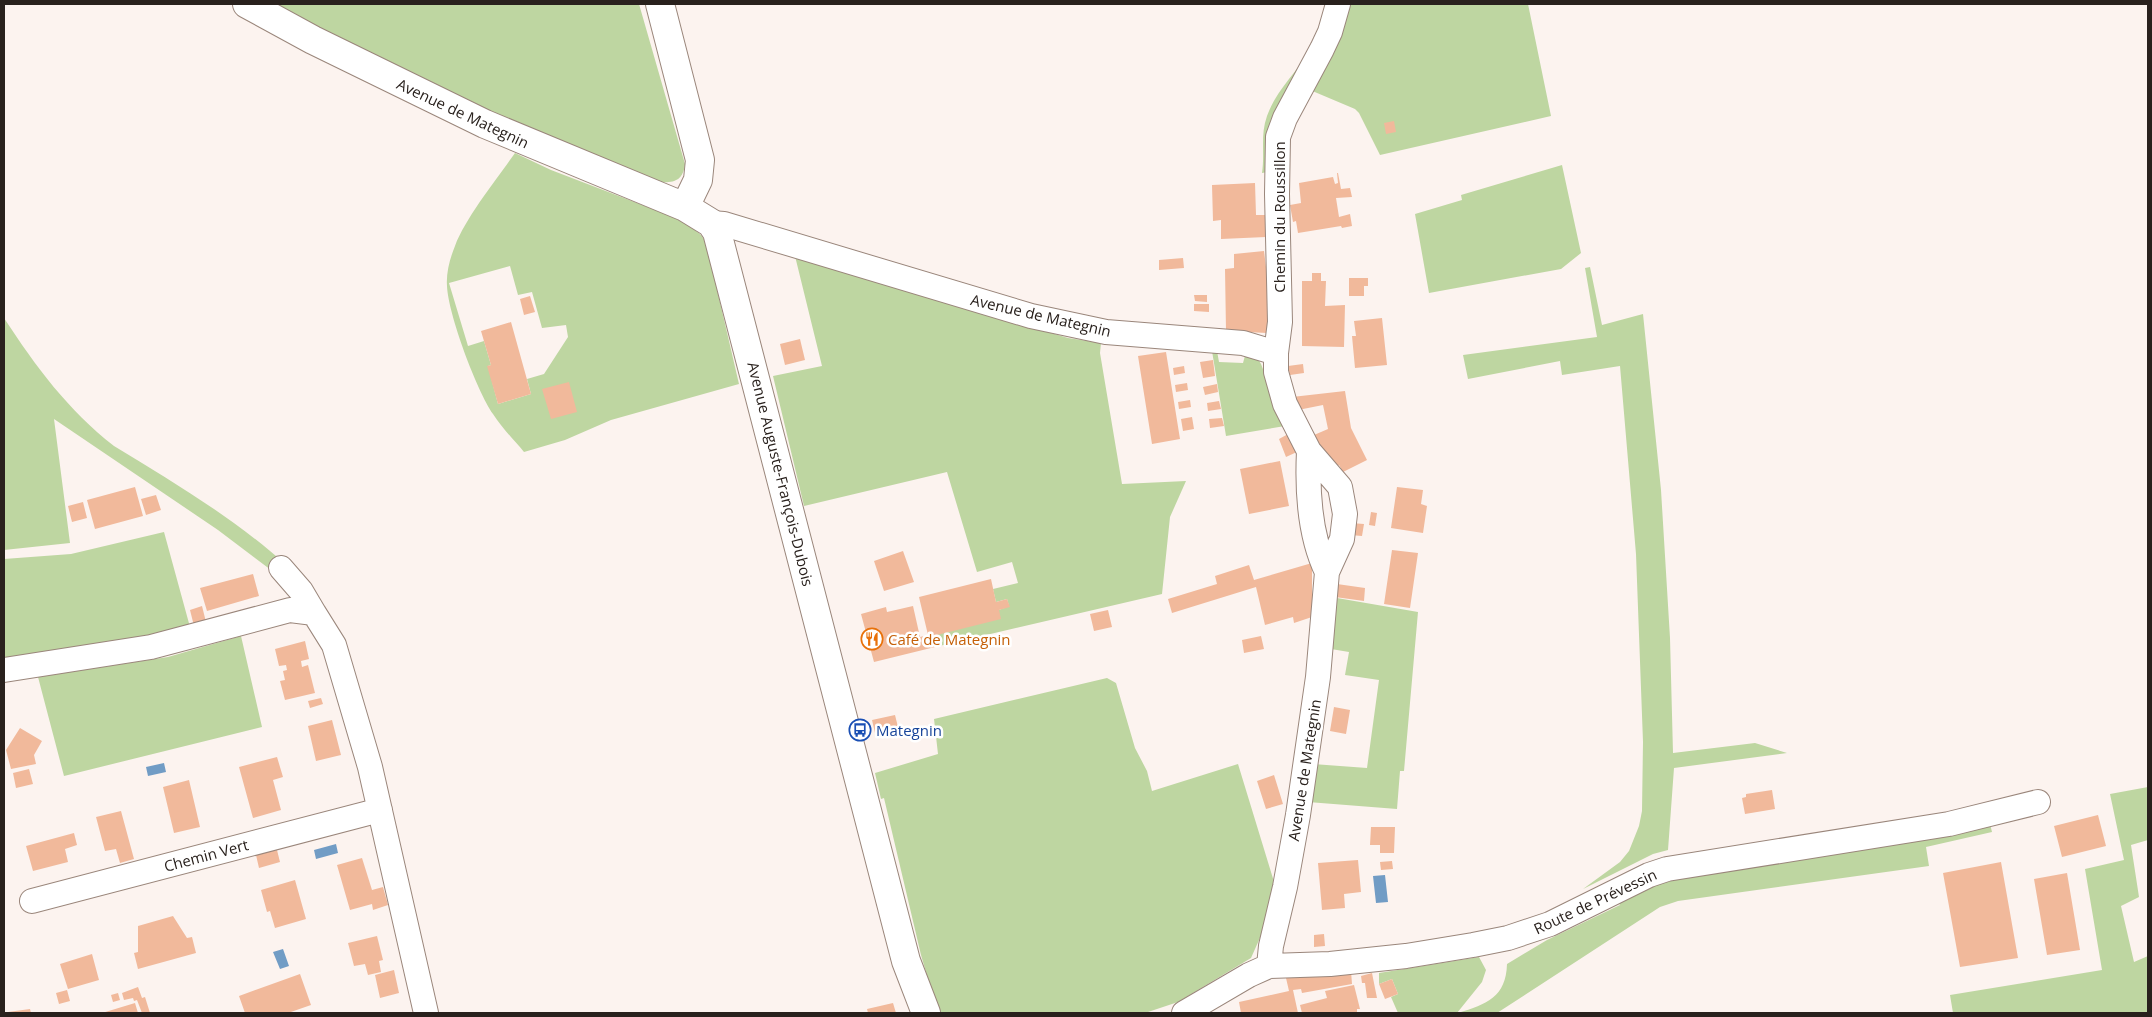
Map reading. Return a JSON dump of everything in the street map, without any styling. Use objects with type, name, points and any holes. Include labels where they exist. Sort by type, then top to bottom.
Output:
[{"type":"main road","name":"Avenue de Mategnin","points":[[247,4],[322,45],[485,124],[685,208]]},
{"type":"main road","points":[[660,4],[700,160],[698,180],[685,208],[711,223]]},
{"type":"main road","name":"Avenue Auguste-François-Dubois","points":[[711,223],[722,243],[906,961],[926,1013]]},
{"type":"main road","name":"Avenue Auguste-François-Dubois","points":[[906,961],[907,1013]]},
{"type":"street","name":"Chemin du Roussillon","points":[[1276,353],[1280,322],[1277,194],[1278,137],[1285,118],[1326,40],[1338,4]]},
{"type":"street","name":"Avenue de Mategnin","points":[[711,223],[724,224],[1031,316],[1106,332],[1243,343],[1276,353],[1276,372],[1285,404],[1309,451],[1340,487],[1345,504],[1345,528],[1342,539],[1326,572],[1318,677],[1311,726],[1298,815],[1285,886],[1271,946],[1269,966]]},
{"type":"street","name":"Avenue de Mategnin","points":[[1309,451],[1310,500],[1314,536],[1319,556],[1326,572]]},
{"type":"street","points":[[280,568],[301,591],[334,645],[370,767],[426,1013]]},
{"type":"street","points":[[4,670],[151,647],[290,610],[314,613]]},
{"type":"street","name":"Route de Prévessin","points":[[1269,966],[1344,963],[1473,945],[1531,931],[1642,878],[1667,869],[1939,826],[2038,802]]},
{"type":"street","name":"Chemin Vert","points":[[32,901],[380,810]]},
{"type":"street","points":[[1184,1013],[1249,975],[1269,966]]},
{"type":"green space","points":[[271,4],[639,4],[685,164],[684,170],[677,180],[659,182],[481,110]]},
{"type":"green space","points":[[1325,4],[1331,4],[1268,172],[1262,173],[1264,130],[1267,116],[1281,90],[1309,51],[1317,34]]},
{"type":"green space","points":[[1346,4],[1528,4],[1551,116],[1380,155],[1359,113],[1355,109],[1310,90]]},
{"type":"green space","points":[[515,153],[551,170],[684,221],[701,235],[706,242],[739,384],[611,420],[565,440],[524,452],[504,429],[486,403],[479,388],[464,352],[452,315],[447,286],[447,276],[453,251],[466,223]],"holes":[[[510,266],[518,295],[532,292],[542,328],[566,325],[568,337],[544,374],[527,379],[531,394],[498,404],[488,366],[491,365],[484,341],[468,346],[449,283]]]},
{"type":"green space","points":[[1562,165],[1581,253],[1561,269],[1429,293],[1415,214],[1462,200],[1461,195]]},
{"type":"green space","points":[[795,256],[1068,338],[1101,343],[1100,353],[1122,484],[1186,481],[1170,517],[1162,594],[935,647],[933,636],[1009,606],[1007,599],[996,602],[993,589],[1018,583],[1012,562],[977,572],[947,472],[804,506],[773,376],[822,366]]},
{"type":"green space","points":[[1590,267],[1602,325],[1643,314],[1661,490],[1670,638],[1673,753],[1755,743],[1787,753],[1674,768],[1668,850],[1653,854],[1583,889],[1620,862],[1629,851],[1639,826],[1642,811],[1643,742],[1636,554],[1620,366],[1562,375],[1560,361],[1468,379],[1463,355],[1597,337],[1585,268]]},
{"type":"green space","points":[[4,318],[28,354],[67,403],[97,432],[114,446],[224,516],[285,564],[275,573],[218,530],[54,419],[70,543],[4,550]]},
{"type":"green space","points":[[1212,351],[1217,351],[1219,362],[1243,363],[1246,352],[1258,359],[1285,426],[1226,436]]},
{"type":"green space","points":[[164,532],[190,627],[146,641],[4,663],[4,559],[71,554]]},
{"type":"green space","points":[[1337,598],[1418,612],[1404,771],[1400,771],[1397,809],[1308,802],[1313,764],[1367,768],[1379,680],[1345,675],[1349,652],[1331,649]]},
{"type":"green space","points":[[241,636],[262,727],[64,776],[38,677],[168,657]]},
{"type":"green space","points":[[1107,678],[1116,683],[1135,748],[1147,771],[1152,791],[1238,764],[1275,885],[1263,931],[1251,958],[1178,1002],[1145,1013],[938,1013],[921,955],[884,798],[881,799],[875,773],[938,754],[934,719]]},
{"type":"green space","points":[[2148,787],[2148,840],[2131,845],[2139,897],[2121,906],[2134,962],[2148,956],[2148,1013],[1953,1013],[1950,995],[2102,970],[2085,869],[2124,860],[2110,794]]},
{"type":"green space","points":[[1990,824],[1992,832],[1926,847],[1929,866],[1678,901],[1660,907],[1497,1013],[1458,1013],[1486,1002],[1499,992],[1506,975],[1507,964],[1547,940],[1620,905],[1616,898],[1666,877]]},
{"type":"green space","points":[[1479,957],[1486,970],[1482,982],[1457,1013],[1398,1013],[1391,997],[1398,994],[1392,979],[1379,984],[1379,973]]},
{"type":"water","points":[[164,763],[166,772],[148,776],[146,767]]},
{"type":"water","points":[[336,844],[338,853],[316,859],[314,850]]},
{"type":"water","points":[[1385,875],[1388,902],[1376,903],[1373,876]]},
{"type":"water","points":[[283,949],[289,966],[280,969],[273,952]]},
{"type":"building","points":[[1394,121],[1396,132],[1386,134],[1384,123]]},
{"type":"building","points":[[1337,173],[1341,189],[1350,188],[1352,197],[1336,198],[1339,217],[1350,214],[1352,226],[1298,233],[1296,221],[1293,222],[1290,205],[1301,203],[1299,183],[1333,177],[1335,184],[1338,183]]},
{"type":"building","points":[[1255,183],[1256,215],[1265,215],[1266,237],[1221,239],[1221,220],[1213,221],[1212,185]]},
{"type":"building","points":[[1264,251],[1266,267],[1270,266],[1270,313],[1267,313],[1267,333],[1226,331],[1225,269],[1234,268],[1234,254]]},
{"type":"building","points":[[1183,258],[1184,268],[1159,270],[1159,260]]},
{"type":"building","points":[[1312,273],[1321,273],[1321,281],[1326,281],[1325,306],[1345,305],[1344,347],[1302,346],[1302,281],[1312,281]]},
{"type":"building","points":[[1349,278],[1368,278],[1368,286],[1364,286],[1364,296],[1349,296]]},
{"type":"building","points":[[1194,295],[1207,295],[1207,302],[1195,301]]},
{"type":"building","points":[[530,296],[535,312],[524,315],[520,299]]},
{"type":"building","points":[[1194,304],[1209,304],[1209,312],[1194,311]]},
{"type":"building","points":[[1382,318],[1387,365],[1355,368],[1352,336],[1356,336],[1354,321]]},
{"type":"building","points":[[511,322],[531,394],[498,404],[487,366],[491,365],[481,331]]},
{"type":"building","points":[[800,339],[805,360],[785,365],[780,344]]},
{"type":"building","points":[[1166,352],[1180,439],[1152,444],[1138,356]]},
{"type":"building","points":[[1213,360],[1215,376],[1203,378],[1200,362]]},
{"type":"building","points":[[1303,364],[1304,373],[1290,375],[1288,366]]},
{"type":"building","points":[[1184,366],[1185,373],[1174,375],[1173,368]]},
{"type":"building","points":[[569,382],[577,412],[551,419],[542,389]]},
{"type":"building","points":[[1187,383],[1188,390],[1176,392],[1175,385]]},
{"type":"building","points":[[1217,384],[1218,392],[1205,395],[1203,387]]},
{"type":"building","points":[[1345,391],[1351,428],[1367,460],[1343,472],[1339,465],[1333,468],[1314,435],[1328,429],[1323,405],[1298,410],[1292,397]]},
{"type":"building","points":[[1190,400],[1191,407],[1179,409],[1178,402]]},
{"type":"building","points":[[1219,401],[1221,409],[1208,411],[1207,403]]},
{"type":"building","points":[[1192,417],[1194,429],[1183,431],[1181,419]]},
{"type":"building","points":[[1222,418],[1224,426],[1210,428],[1209,419]]},
{"type":"building","points":[[1290,433],[1299,451],[1286,457],[1279,439]]},
{"type":"building","points":[[1280,461],[1289,506],[1249,514],[1240,469]]},
{"type":"building","points":[[135,487],[143,516],[95,529],[87,500]]},
{"type":"building","points":[[1397,487],[1423,490],[1421,504],[1427,506],[1423,533],[1391,528]]},
{"type":"building","points":[[156,495],[161,510],[146,515],[141,499]]},
{"type":"building","points":[[83,502],[87,518],[72,522],[68,506]]},
{"type":"building","points":[[1371,512],[1377,513],[1375,526],[1369,525]]},
{"type":"building","points":[[1351,523],[1364,524],[1362,536],[1350,535]]},
{"type":"building","points":[[1392,550],[1418,553],[1410,608],[1384,604]]},
{"type":"building","points":[[903,551],[914,582],[884,591],[874,561]]},
{"type":"building","points":[[1312,563],[1312,617],[1294,623],[1293,617],[1265,625],[1256,587],[1172,613],[1168,599],[1217,584],[1215,576],[1249,565],[1254,580]]},
{"type":"building","points":[[253,574],[259,596],[207,611],[200,588]]},
{"type":"building","points":[[991,579],[996,602],[1007,599],[1010,607],[999,610],[1001,619],[933,636],[935,647],[874,662],[861,614],[886,607],[887,612],[913,606],[920,637],[928,635],[919,597]]},
{"type":"building","points":[[1337,584],[1365,588],[1364,601],[1335,597]]},
{"type":"building","points":[[202,606],[206,622],[194,626],[190,610]]},
{"type":"building","points":[[1108,610],[1112,627],[1094,631],[1090,614]]},
{"type":"building","points":[[1261,636],[1264,649],[1244,653],[1242,640]]},
{"type":"building","points":[[305,641],[309,659],[301,661],[302,667],[308,665],[315,693],[285,700],[280,681],[285,680],[283,671],[287,670],[286,665],[279,666],[275,649]]},
{"type":"building","points":[[321,698],[323,704],[310,708],[308,701]]},
{"type":"building","points":[[1334,707],[1350,710],[1346,734],[1330,731]]},
{"type":"building","points":[[895,715],[898,727],[875,733],[872,720]]},
{"type":"building","points":[[332,720],[341,755],[316,761],[308,726]]},
{"type":"building","points":[[20,728],[42,741],[34,755],[36,764],[11,769],[6,750]]},
{"type":"building","points":[[277,757],[283,777],[273,780],[281,810],[253,818],[239,767]]},
{"type":"building","points":[[29,769],[33,784],[16,788],[13,773]]},
{"type":"building","points":[[1274,775],[1283,804],[1266,809],[1257,781]]},
{"type":"building","points":[[189,780],[200,827],[174,833],[163,787]]},
{"type":"building","points":[[1772,790],[1775,809],[1745,814],[1742,798],[1746,797],[1746,794]]},
{"type":"building","points":[[121,811],[134,859],[120,863],[116,849],[105,851],[96,817]]},
{"type":"building","points":[[2098,815],[2106,846],[2062,857],[2054,826]]},
{"type":"building","points":[[1371,827],[1395,827],[1394,853],[1380,853],[1380,845],[1370,845]]},
{"type":"building","points":[[74,833],[77,845],[65,849],[68,862],[33,871],[26,846]]},
{"type":"building","points":[[277,850],[280,862],[259,868],[256,855]]},
{"type":"building","points":[[362,858],[372,890],[383,887],[388,905],[373,910],[372,904],[350,910],[337,865]]},
{"type":"building","points":[[1358,860],[1361,892],[1344,894],[1345,908],[1322,910],[1318,863]]},
{"type":"building","points":[[1392,861],[1393,869],[1381,870],[1380,862]]},
{"type":"building","points":[[2001,862],[2018,958],[1960,967],[1943,873]]},
{"type":"building","points":[[2067,873],[2080,950],[2047,955],[2034,879]]},
{"type":"building","points":[[295,880],[306,919],[275,928],[270,911],[267,912],[261,890]]},
{"type":"building","points":[[173,916],[187,938],[192,937],[196,953],[138,969],[134,953],[138,952],[138,926]]},
{"type":"building","points":[[1324,934],[1325,946],[1314,947],[1314,935]]},
{"type":"building","points":[[377,936],[383,960],[379,961],[381,972],[368,975],[365,964],[354,966],[348,943]]},
{"type":"building","points":[[92,954],[99,980],[68,989],[60,964]]},
{"type":"building","points":[[394,970],[399,993],[380,998],[375,975]]},
{"type":"building","points":[[1351,971],[1352,984],[1302,993],[1301,989],[1293,990],[1298,1013],[1241,1013],[1239,1002],[1289,991],[1286,978],[1318,973]]},
{"type":"building","points":[[1372,973],[1377,998],[1367,998],[1365,983],[1362,983],[1361,976]]},
{"type":"building","points":[[300,974],[311,1005],[288,1013],[245,1013],[239,996]]},
{"type":"building","points":[[1392,979],[1398,994],[1385,999],[1379,984]]},
{"type":"building","points":[[1354,985],[1360,1009],[1357,1009],[1357,1013],[1302,1013],[1300,1005],[1327,998],[1325,991]]},
{"type":"building","points":[[138,987],[142,998],[145,997],[150,1013],[142,1013],[137,1000],[134,1001],[133,998],[124,1000],[122,993]]},
{"type":"building","points":[[67,990],[70,1001],[59,1004],[56,993]]},
{"type":"building","points":[[118,993],[120,1000],[113,1002],[111,995]]},
{"type":"building","points":[[135,1003],[138,1013],[102,1013]]},
{"type":"building","points":[[893,1003],[896,1013],[868,1013],[867,1009]]},
{"type":"building","points":[[30,1009],[31,1013],[8,1013],[8,1012]]},
{"type":"place","name":"Café de Mategnin","points":[[872,639]]},
{"type":"place","name":"Mategnin","points":[[860,730]]}]
